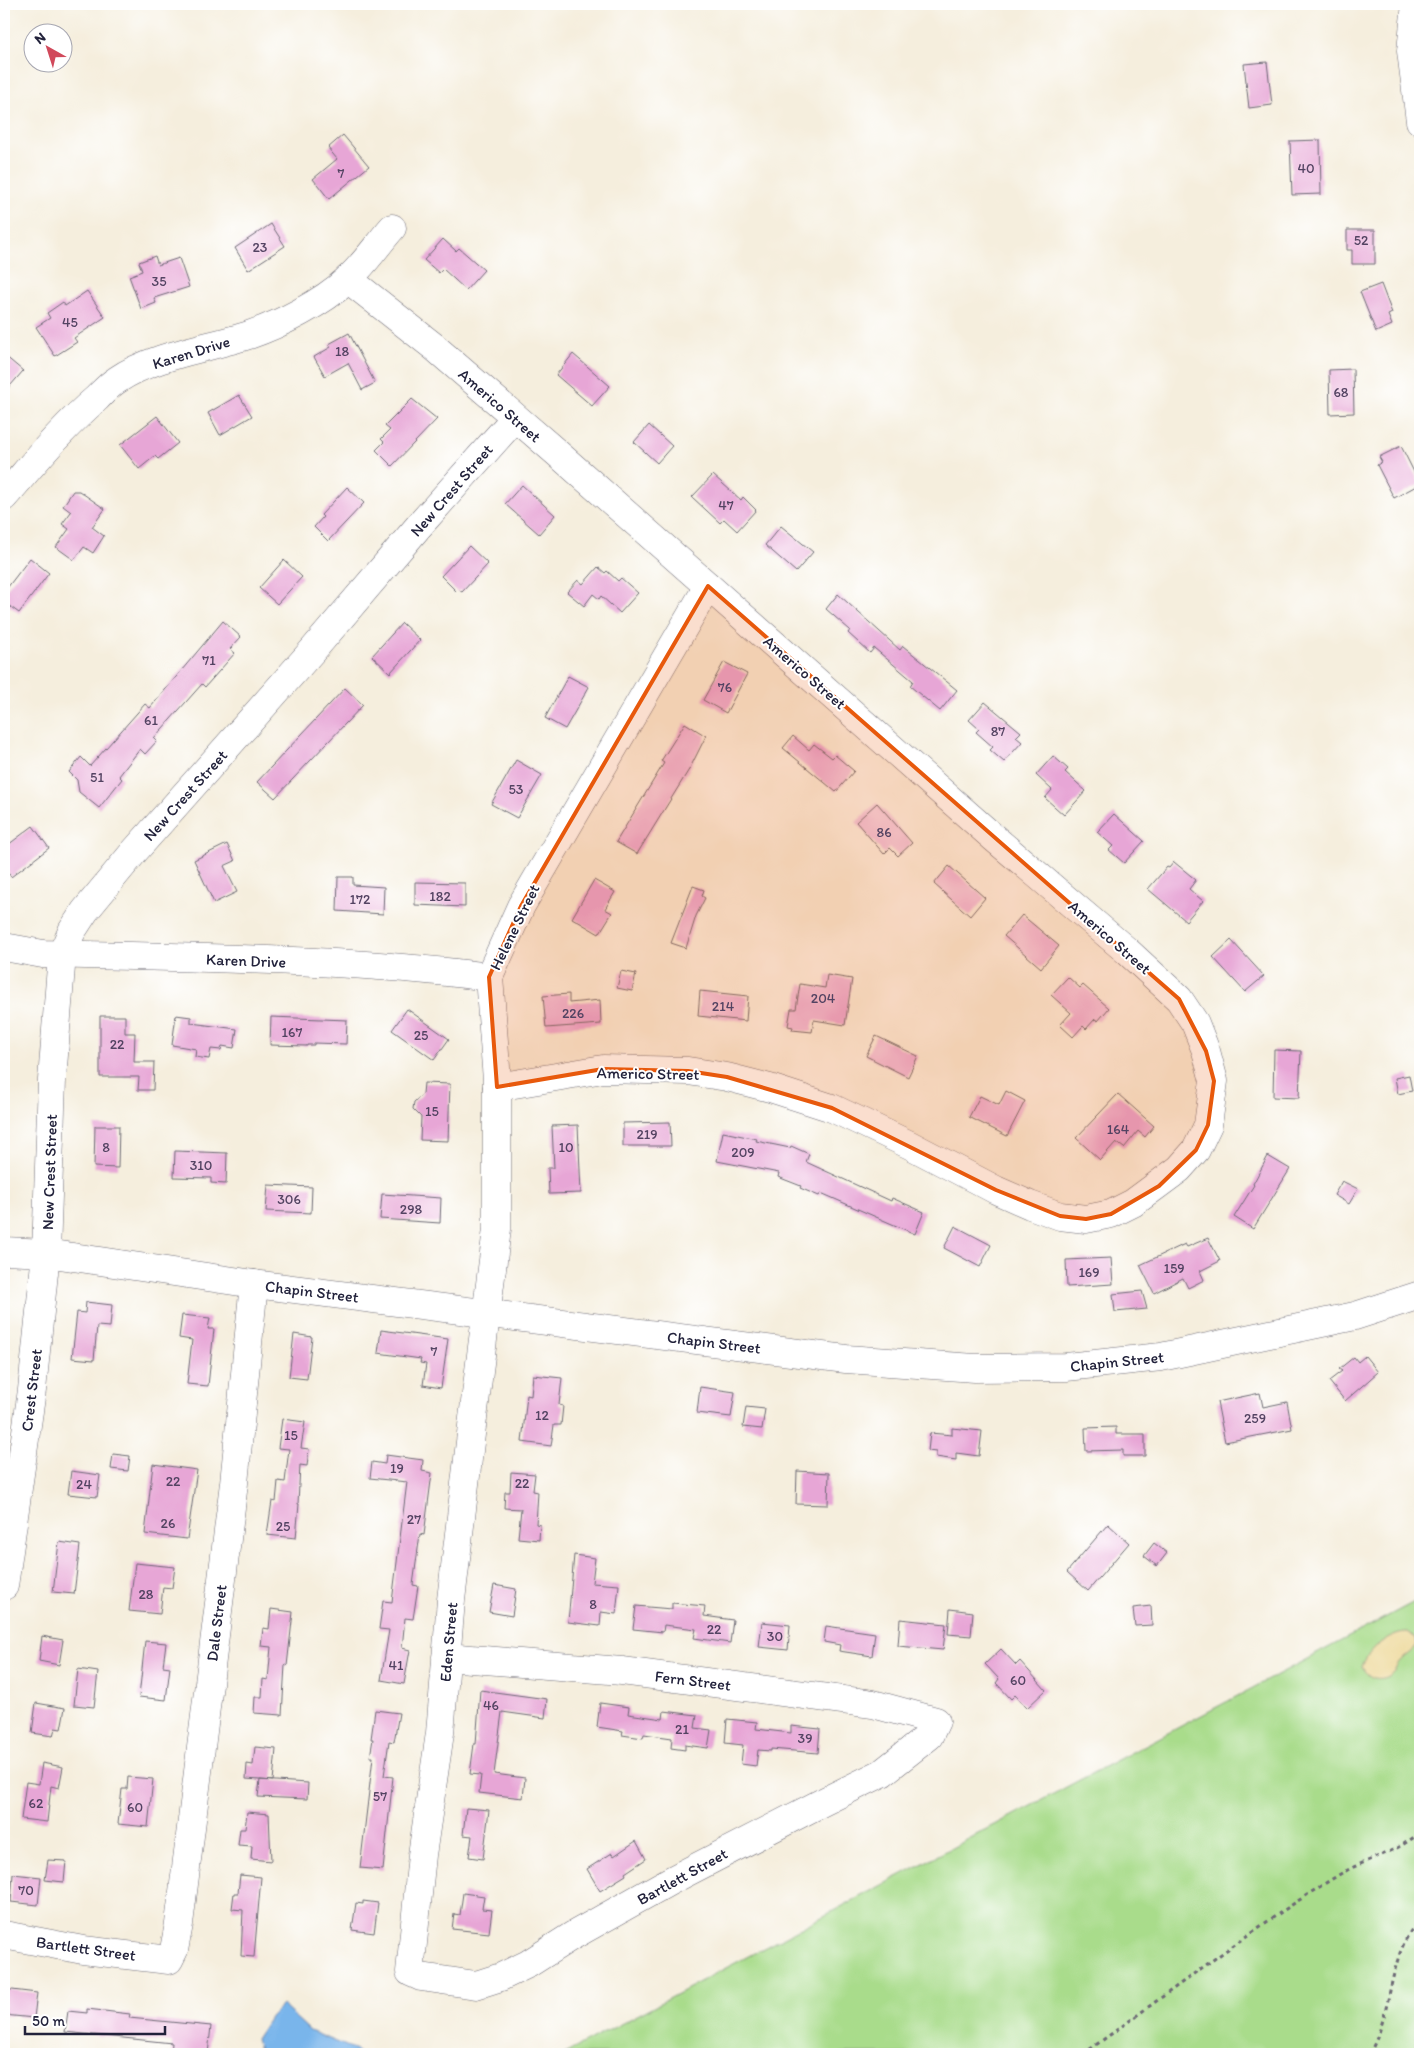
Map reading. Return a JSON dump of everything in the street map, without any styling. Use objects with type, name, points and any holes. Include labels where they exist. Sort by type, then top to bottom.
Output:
[{"type":"street","points":[[1416,4],[1411,51],[1420,121]]},
{"type":"street","name":"Karen Drive","points":[[4,497],[49,444],[81,411],[117,380],[156,362],[277,324],[324,297],[348,279],[392,228]]},
{"type":"street","name":"Americo Street","points":[[348,279],[433,346],[994,838],[1127,950],[1179,999],[1195,1024],[1206,1052],[1214,1081],[1208,1125],[1196,1150],[1179,1169],[1159,1186],[1133,1203],[1111,1214],[1086,1219],[1060,1216],[1030,1205],[832,1108],[770,1088],[727,1078],[688,1070],[604,1069],[497,1087]]},
{"type":"street","name":"New Crest Street","points":[[46,1253],[52,1080],[62,954],[72,931],[111,879],[515,418]]},
{"type":"street","name":"Helene Street","points":[[486,1312],[497,1229],[497,1087],[489,978],[521,906],[708,586]]},
{"type":"street","name":"Karen Drive","points":[[4,947],[43,954],[110,954],[306,962],[452,973],[489,978]]},
{"type":"street","name":"Chapin Street","points":[[4,1251],[46,1253],[254,1284],[846,1359],[975,1368],[1066,1367],[1161,1357],[1355,1316],[1420,1295]]},
{"type":"street","name":"Crest Street","points":[[4,1586],[32,1390],[46,1253]]},
{"type":"street","name":"Dale Street","points":[[169,1960],[174,1950],[179,1924],[234,1482],[254,1284]]},
{"type":"street","name":"Eden Street","points":[[410,1972],[422,1855],[440,1733],[446,1657],[486,1312]]},
{"type":"street","name":"Fern Street","points":[[446,1657],[622,1671],[864,1702],[936,1721]]},
{"type":"street","name":"Bartlett Street","points":[[410,1972],[420,1977],[476,1985],[501,1978],[670,1881],[882,1773],[929,1736],[936,1721]]},
{"type":"street","name":"Bartlett Street","points":[[4,1935],[83,1950],[169,1960]]},
{"type":"path","points":[[1083,2054],[1243,1939],[1338,1875],[1410,1842],[1420,1832]]},
{"type":"path","points":[[1369,2054],[1380,2033],[1404,1941],[1420,1918]]},
{"type":"highlighted area","points":[[708,586],[1179,999],[1206,1051],[1214,1081],[1208,1125],[1196,1150],[1159,1186],[1111,1214],[1086,1219],[1060,1216],[996,1190],[832,1108],[727,1077],[688,1071],[603,1069],[497,1087],[489,977],[521,906]]},
{"type":"green space","points":[[1420,1599],[1420,2054],[564,2054],[583,2044]]},
{"type":"sand","points":[[1407,1632],[1416,1638],[1417,1645],[1400,1661],[1390,1675],[1377,1678],[1365,1672],[1362,1667],[1374,1648],[1394,1635]]},
{"type":"water","points":[[282,2005],[310,2031],[356,2050],[359,2054],[260,2054],[256,2039],[271,2016]]},
{"type":"building","points":[[1267,62],[1272,105],[1249,108],[1244,64]]},
{"type":"building","points":[[343,135],[369,166],[329,199],[313,179],[337,159],[328,148]]},
{"type":"building","points":[[1320,140],[1321,194],[1292,195],[1290,141]]},
{"type":"building","points":[[271,224],[285,246],[248,270],[235,248]]},
{"type":"building","points":[[1347,230],[1375,230],[1375,264],[1352,264],[1352,250],[1347,250]]},
{"type":"building","points":[[443,239],[456,251],[459,248],[484,270],[466,290],[443,269],[439,273],[424,260]]},
{"type":"building","points":[[155,256],[158,265],[179,258],[189,287],[154,298],[156,303],[141,309],[129,276],[142,271],[139,262]]},
{"type":"building","points":[[1381,284],[1392,313],[1388,315],[1392,325],[1376,332],[1360,292]]},
{"type":"building","points":[[87,291],[105,317],[74,338],[77,342],[55,356],[36,327],[50,318],[47,313],[63,302],[65,306]]},
{"type":"building","points":[[349,333],[375,383],[362,390],[348,363],[325,376],[314,357],[331,347],[329,344]]},
{"type":"building","points":[[573,354],[610,386],[592,406],[556,375]]},
{"type":"building","points":[[4,355],[23,371],[4,393]]},
{"type":"building","points":[[1353,369],[1354,413],[1330,414],[1329,370]]},
{"type":"building","points":[[239,395],[252,416],[220,435],[208,413]]},
{"type":"building","points":[[412,399],[437,419],[392,466],[376,450],[384,442],[381,439],[390,430],[385,426]]},
{"type":"building","points":[[157,416],[178,443],[158,459],[155,456],[139,469],[120,445]]},
{"type":"building","points":[[649,425],[672,446],[657,463],[634,442]]},
{"type":"building","points":[[1401,446],[1420,484],[1394,498],[1377,465],[1382,462],[1379,457]]},
{"type":"building","points":[[713,475],[741,500],[743,497],[756,510],[737,531],[724,519],[720,523],[692,497]]},
{"type":"building","points":[[522,485],[555,515],[539,534],[505,504]]},
{"type":"building","points":[[347,487],[364,503],[328,541],[314,527],[323,517],[321,515]]},
{"type":"building","points":[[73,491],[79,491],[105,509],[92,527],[104,536],[93,553],[84,547],[74,560],[56,547],[69,529],[62,524],[71,512],[63,506]]},
{"type":"building","points":[[781,526],[813,552],[796,572],[765,545]]},
{"type":"building","points":[[469,546],[488,564],[462,592],[459,590],[457,592],[441,576]]},
{"type":"building","points":[[30,558],[49,573],[19,613],[4,602],[4,592]]},
{"type":"building","points":[[284,560],[302,577],[277,604],[259,588]]},
{"type":"building","points":[[598,567],[605,573],[607,571],[618,581],[621,578],[638,593],[620,613],[601,596],[599,599],[593,594],[584,606],[567,592],[578,580],[583,584]]},
{"type":"building","points":[[838,594],[900,650],[903,646],[957,690],[940,711],[910,686],[913,681],[874,648],[870,653],[848,633],[850,630],[826,609]]},
{"type":"building","points":[[223,621],[241,637],[230,649],[235,653],[205,687],[202,684],[154,738],[157,741],[145,754],[140,749],[119,776],[122,779],[99,808],[79,792],[77,780],[69,772],[81,757],[90,766],[145,704],[150,708]]},
{"type":"building","points":[[402,623],[420,640],[390,673],[372,656]]},
{"type":"building","points":[[724,662],[747,674],[726,713],[703,700]]},
{"type":"building","points":[[568,676],[589,687],[565,729],[545,718]]},
{"type":"building","points":[[345,688],[363,705],[275,798],[257,782]]},
{"type":"building","points":[[985,702],[1021,732],[1016,737],[1022,742],[1004,762],[990,750],[993,747],[976,732],[979,729],[969,720]]},
{"type":"building","points":[[685,723],[706,736],[690,768],[637,854],[616,842],[664,763],[661,761]]},
{"type":"building","points":[[793,736],[809,750],[814,744],[832,758],[835,755],[854,771],[836,792],[783,748]]},
{"type":"building","points":[[1053,756],[1068,769],[1065,772],[1086,791],[1064,815],[1045,798],[1052,790],[1036,775]]},
{"type":"building","points":[[516,760],[542,775],[517,818],[491,804]]},
{"type":"building","points":[[877,803],[912,843],[898,856],[890,848],[884,854],[856,822]]},
{"type":"building","points":[[1114,814],[1144,841],[1124,863],[1109,850],[1113,846],[1097,832]]},
{"type":"building","points":[[33,826],[49,848],[11,877],[4,866],[4,848]]},
{"type":"building","points":[[227,844],[235,861],[224,866],[237,892],[214,903],[194,860]]},
{"type":"building","points":[[1174,862],[1196,880],[1189,889],[1203,901],[1186,921],[1148,889],[1167,867],[1169,868]]},
{"type":"building","points":[[949,866],[985,898],[970,916],[934,884]]},
{"type":"building","points":[[338,877],[353,877],[353,885],[384,887],[383,914],[337,911]]},
{"type":"building","points":[[594,880],[615,892],[605,909],[612,913],[599,934],[572,918]]},
{"type":"building","points":[[415,882],[465,883],[465,907],[415,905]]},
{"type":"building","points":[[693,886],[704,890],[702,896],[705,898],[696,916],[686,948],[671,943]]},
{"type":"building","points":[[1022,915],[1059,946],[1041,968],[1004,936]]},
{"type":"building","points":[[1231,940],[1264,976],[1245,992],[1213,957]]},
{"type":"building","points":[[621,971],[636,974],[632,991],[617,988]]},
{"type":"building","points":[[827,975],[852,979],[845,1025],[814,1020],[812,1032],[792,1030],[793,1027],[788,1026],[791,1009],[796,1009],[800,984],[825,988]]},
{"type":"building","points":[[1068,977],[1080,988],[1083,985],[1109,1008],[1098,1021],[1095,1019],[1086,1029],[1083,1026],[1073,1037],[1060,1025],[1071,1013],[1051,995]]},
{"type":"building","points":[[700,991],[748,996],[746,1021],[698,1016]]},
{"type":"building","points":[[569,994],[569,1003],[600,1000],[601,1024],[546,1028],[543,996]]},
{"type":"building","points":[[407,1009],[449,1039],[434,1060],[392,1030]]},
{"type":"building","points":[[176,1015],[191,1017],[191,1023],[237,1029],[234,1048],[222,1046],[221,1050],[211,1049],[209,1059],[195,1057],[196,1049],[172,1045]]},
{"type":"building","points":[[100,1016],[125,1016],[125,1033],[135,1033],[134,1062],[154,1062],[153,1090],[138,1090],[139,1077],[100,1077]]},
{"type":"building","points":[[271,1017],[347,1020],[346,1044],[270,1045]]},
{"type":"building","points":[[876,1036],[918,1056],[908,1077],[866,1056]]},
{"type":"building","points":[[1274,1050],[1301,1051],[1299,1098],[1273,1097]]},
{"type":"building","points":[[1409,1075],[1412,1091],[1398,1094],[1395,1078]]},
{"type":"building","points":[[424,1083],[450,1084],[448,1141],[420,1140],[421,1117],[413,1109],[414,1102],[423,1094]]},
{"type":"building","points":[[1006,1091],[1025,1101],[1007,1136],[969,1117],[980,1096],[999,1105]]},
{"type":"building","points":[[1118,1094],[1154,1126],[1145,1137],[1138,1131],[1124,1148],[1116,1142],[1100,1160],[1076,1138]]},
{"type":"building","points":[[670,1122],[671,1146],[623,1146],[623,1123]]},
{"type":"building","points":[[578,1125],[581,1193],[549,1194],[548,1168],[554,1168],[552,1126]]},
{"type":"building","points":[[95,1126],[119,1126],[118,1168],[94,1167]]},
{"type":"building","points":[[723,1132],[790,1148],[791,1146],[809,1154],[806,1162],[891,1201],[892,1198],[924,1212],[915,1234],[821,1193],[819,1196],[800,1188],[801,1186],[778,1177],[779,1173],[717,1161]]},
{"type":"building","points":[[175,1151],[227,1153],[226,1184],[211,1183],[211,1178],[174,1177]]},
{"type":"building","points":[[1268,1156],[1290,1169],[1253,1229],[1234,1217],[1254,1185]]},
{"type":"building","points":[[1342,1181],[1358,1189],[1349,1204],[1334,1195]]},
{"type":"building","points":[[268,1185],[312,1187],[311,1213],[266,1211]]},
{"type":"building","points":[[382,1194],[441,1198],[440,1223],[380,1219]]},
{"type":"building","points":[[955,1226],[991,1245],[980,1267],[944,1248]]},
{"type":"building","points":[[1208,1238],[1220,1261],[1200,1271],[1204,1280],[1188,1288],[1183,1278],[1154,1293],[1140,1265],[1185,1244],[1187,1247]]},
{"type":"building","points":[[1111,1258],[1113,1284],[1067,1287],[1066,1260]]},
{"type":"building","points":[[1142,1291],[1147,1309],[1115,1312],[1113,1294]]},
{"type":"building","points":[[86,1302],[112,1305],[110,1327],[97,1326],[94,1360],[72,1358],[77,1312],[85,1313]]},
{"type":"building","points":[[182,1315],[210,1318],[208,1329],[214,1329],[208,1386],[187,1384],[192,1340],[179,1338]]},
{"type":"building","points":[[381,1330],[448,1339],[441,1388],[423,1385],[426,1364],[420,1363],[421,1359],[378,1353]]},
{"type":"building","points":[[294,1334],[312,1337],[307,1379],[289,1377]]},
{"type":"building","points":[[1365,1356],[1378,1372],[1345,1401],[1329,1381],[1342,1371],[1339,1369],[1354,1357],[1358,1362]]},
{"type":"building","points":[[533,1375],[562,1378],[559,1405],[563,1406],[561,1425],[554,1425],[551,1446],[522,1442],[527,1395],[531,1396]]},
{"type":"building","points":[[700,1387],[735,1392],[731,1417],[697,1413]]},
{"type":"building","points":[[1260,1393],[1263,1407],[1287,1402],[1292,1429],[1225,1442],[1217,1402]]},
{"type":"building","points":[[746,1407],[765,1409],[762,1429],[743,1427]]},
{"type":"building","points":[[282,1419],[305,1422],[301,1448],[309,1449],[307,1466],[300,1465],[296,1538],[267,1535],[272,1501],[276,1502],[278,1481],[285,1482],[289,1449],[278,1448]]},
{"type":"building","points":[[1116,1427],[1116,1434],[1145,1434],[1145,1456],[1123,1456],[1123,1450],[1086,1451],[1085,1428]]},
{"type":"building","points":[[952,1428],[982,1431],[979,1456],[956,1453],[956,1460],[936,1457],[936,1452],[928,1451],[930,1433],[952,1435]]},
{"type":"building","points":[[113,1454],[130,1456],[128,1471],[111,1469]]},
{"type":"building","points":[[386,1455],[423,1460],[422,1471],[432,1473],[424,1535],[420,1534],[413,1585],[418,1586],[413,1619],[405,1618],[402,1648],[410,1650],[404,1684],[381,1680],[389,1630],[379,1629],[383,1601],[392,1602],[407,1482],[370,1478],[372,1462],[385,1464]]},
{"type":"building","points":[[153,1464],[197,1470],[187,1539],[145,1534]]},
{"type":"building","points":[[71,1471],[100,1475],[97,1497],[68,1494]]},
{"type":"building","points":[[797,1471],[829,1473],[828,1505],[796,1504]]},
{"type":"building","points":[[511,1472],[535,1474],[533,1491],[538,1492],[536,1524],[540,1525],[539,1540],[518,1538],[521,1509],[504,1508],[505,1492],[510,1492]]},
{"type":"building","points":[[1108,1524],[1129,1543],[1088,1591],[1067,1572]]},
{"type":"building","points":[[59,1542],[80,1545],[74,1594],[53,1592]]},
{"type":"building","points":[[1154,1543],[1167,1553],[1157,1566],[1144,1556]]},
{"type":"building","points":[[574,1555],[595,1558],[592,1583],[619,1585],[616,1614],[601,1612],[600,1626],[568,1622]]},
{"type":"building","points":[[135,1563],[175,1567],[172,1588],[163,1587],[160,1614],[129,1611]]},
{"type":"building","points":[[494,1585],[516,1589],[512,1616],[489,1612]]},
{"type":"building","points":[[672,1603],[705,1606],[704,1616],[733,1620],[730,1643],[694,1638],[696,1629],[664,1625],[663,1632],[633,1629],[636,1606],[672,1609]]},
{"type":"building","points":[[1151,1606],[1152,1625],[1135,1626],[1133,1608]]},
{"type":"building","points":[[271,1609],[293,1612],[287,1666],[285,1665],[282,1715],[254,1713],[255,1697],[262,1697],[263,1679],[268,1680],[271,1647],[261,1646],[263,1628],[269,1629]]},
{"type":"building","points":[[950,1609],[973,1612],[971,1636],[948,1634]]},
{"type":"building","points":[[900,1619],[946,1624],[943,1650],[898,1646]]},
{"type":"building","points":[[762,1622],[790,1625],[788,1650],[759,1647]]},
{"type":"building","points":[[826,1626],[875,1633],[872,1656],[839,1651],[840,1645],[824,1642]]},
{"type":"building","points":[[42,1636],[63,1640],[59,1665],[39,1661]]},
{"type":"building","points":[[145,1641],[166,1643],[163,1666],[170,1667],[166,1700],[139,1697]]},
{"type":"building","points":[[1001,1649],[1016,1665],[1020,1661],[1046,1690],[1027,1708],[1015,1695],[1011,1699],[996,1683],[999,1679],[985,1664]]},
{"type":"building","points":[[78,1669],[98,1672],[94,1707],[74,1705]]},
{"type":"building","points":[[480,1690],[547,1699],[545,1718],[502,1712],[494,1774],[525,1778],[523,1798],[479,1793],[481,1775],[470,1774],[474,1744],[476,1744]]},
{"type":"building","points":[[36,1703],[65,1708],[61,1729],[55,1728],[53,1736],[32,1733]]},
{"type":"building","points":[[600,1703],[629,1707],[628,1714],[663,1719],[664,1711],[697,1715],[695,1728],[711,1730],[708,1748],[685,1745],[685,1750],[671,1748],[672,1738],[644,1734],[643,1738],[622,1735],[623,1731],[597,1727]]},
{"type":"building","points":[[375,1710],[399,1713],[394,1742],[389,1741],[384,1776],[393,1777],[383,1870],[360,1868],[373,1757],[370,1757]]},
{"type":"building","points":[[727,1719],[757,1722],[756,1729],[791,1733],[791,1726],[820,1729],[818,1753],[771,1749],[771,1751],[758,1750],[756,1766],[741,1764],[743,1745],[725,1743]]},
{"type":"building","points":[[255,1747],[276,1749],[273,1781],[246,1779],[247,1764],[253,1765]]},
{"type":"building","points":[[42,1763],[63,1767],[59,1788],[51,1786],[47,1822],[21,1819],[26,1782],[39,1784]]},
{"type":"building","points":[[128,1777],[153,1779],[148,1827],[118,1824],[122,1789],[127,1789]]},
{"type":"building","points":[[260,1780],[308,1783],[307,1799],[258,1797]]},
{"type":"building","points":[[466,1808],[489,1810],[483,1859],[469,1857],[472,1836],[463,1835]]},
{"type":"building","points":[[247,1812],[269,1814],[271,1861],[251,1859],[252,1846],[238,1845],[240,1829],[245,1829]]},
{"type":"building","points":[[636,1841],[646,1859],[625,1873],[626,1875],[600,1891],[587,1869],[612,1853],[614,1856]]},
{"type":"building","points":[[48,1860],[66,1861],[64,1882],[45,1880]]},
{"type":"building","points":[[13,1874],[41,1877],[38,1905],[11,1902]]},
{"type":"building","points":[[240,1875],[261,1877],[254,1957],[241,1956],[243,1910],[232,1909],[234,1893],[238,1893]]},
{"type":"building","points":[[463,1893],[484,1896],[482,1909],[492,1910],[489,1933],[452,1929],[454,1914],[460,1915]]},
{"type":"building","points":[[363,1901],[378,1903],[374,1933],[352,1930],[356,1903],[363,1904]]},
{"type":"building","points":[[4,1989],[37,1993],[34,2018],[4,2015]]},
{"type":"building","points":[[87,2009],[130,2014],[129,2018],[211,2026],[208,2054],[171,2054],[172,2043],[65,2032],[68,2011],[87,2013]]}]
